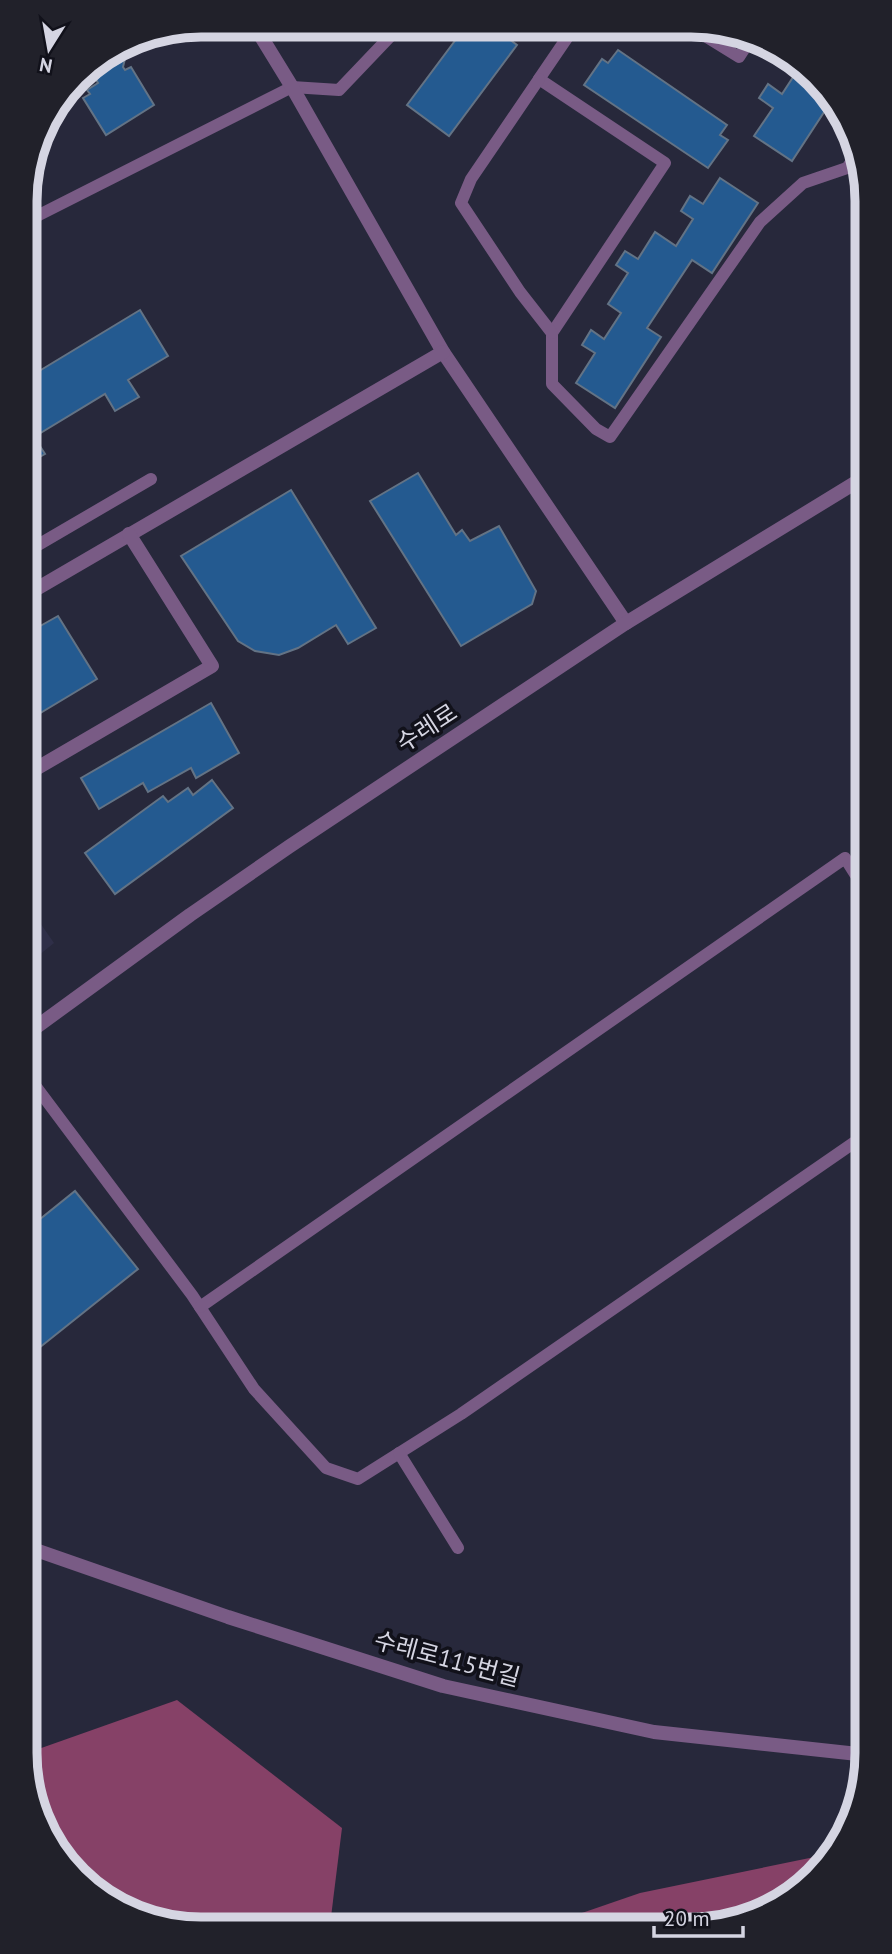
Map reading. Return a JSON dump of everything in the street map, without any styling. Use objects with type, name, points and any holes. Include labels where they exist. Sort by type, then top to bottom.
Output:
[{"type":"street","points":[[261,37],[443,352],[626,623]]},
{"type":"street","points":[[37,589],[443,352]]},
{"type":"street","name":"수레로","points":[[37,1026],[279,853],[626,623],[855,483]]},
{"type":"street","points":[[37,768],[212,666],[130,534]]},
{"type":"street","name":"수레로115번길","points":[[37,1550],[228,1617],[443,1686],[654,1732],[855,1754]]},
{"type":"lane","points":[[37,216],[292,87],[339,90],[390,37]]},
{"type":"lane","points":[[552,333],[520,292],[461,203],[471,179],[564,37]]},
{"type":"lane","points":[[708,38],[739,57],[746,46]]},
{"type":"lane","points":[[539,79],[665,163],[552,333],[552,384],[596,429],[610,437],[760,222],[803,183],[847,168],[851,163]]},
{"type":"lane","points":[[37,546],[151,479]]},
{"type":"lane","points":[[200,1307],[845,858],[855,874]]},
{"type":"lane","points":[[37,1088],[200,1307],[254,1389],[326,1468],[358,1479],[461,1414],[855,1142]]},
{"type":"lane","points":[[398,1453],[458,1548]]},
{"type":"shaded area","points":[[37,918],[54,943],[37,957]]},
{"type":"shaded area","points":[[177,1700],[342,1828],[331,1917],[190,1917],[148,1909],[110,1890],[77,1861],[54,1826],[42,1796],[37,1750]]},
{"type":"shaded area","points":[[819,1856],[782,1890],[734,1912],[692,1917],[570,1917],[640,1893]]},
{"type":"building","points":[[458,37],[506,37],[517,45],[449,136],[407,105]]},
{"type":"building","points":[[618,50],[727,125],[720,135],[728,140],[708,168],[584,85],[602,59],[608,63]]},
{"type":"building","points":[[126,55],[123,67],[125,70],[131,67],[154,105],[106,135],[83,98],[90,94],[87,90],[98,83],[94,76]]},
{"type":"building","points":[[795,74],[826,109],[792,161],[754,136],[773,108],[759,98],[768,84],[782,94]]},
{"type":"building","points":[[720,178],[758,203],[712,273],[692,260],[647,328],[661,337],[615,408],[576,383],[595,353],[582,345],[591,330],[604,339],[621,313],[608,304],[628,273],[616,265],[625,251],[638,259],[655,232],[676,246],[693,219],[681,211],[690,196],[703,204]]},
{"type":"building","points":[[140,310],[168,356],[128,380],[139,397],[115,411],[105,394],[37,435],[37,372]]},
{"type":"building","points":[[37,442],[45,454],[37,458]]},
{"type":"building","points":[[418,473],[456,535],[462,530],[470,541],[499,526],[536,591],[532,604],[461,646],[370,501]]},
{"type":"building","points":[[291,490],[376,628],[348,644],[336,625],[298,648],[279,655],[255,651],[238,641],[181,556]]},
{"type":"building","points":[[58,616],[97,679],[37,715],[37,628]]},
{"type":"building","points":[[211,703],[239,753],[196,778],[191,768],[148,792],[143,783],[99,809],[81,778]]},
{"type":"building","points":[[212,780],[233,808],[115,894],[85,853],[163,796],[168,802],[188,788],[193,795]]},
{"type":"building","points":[[75,1191],[138,1269],[37,1350],[37,1222]]}]
